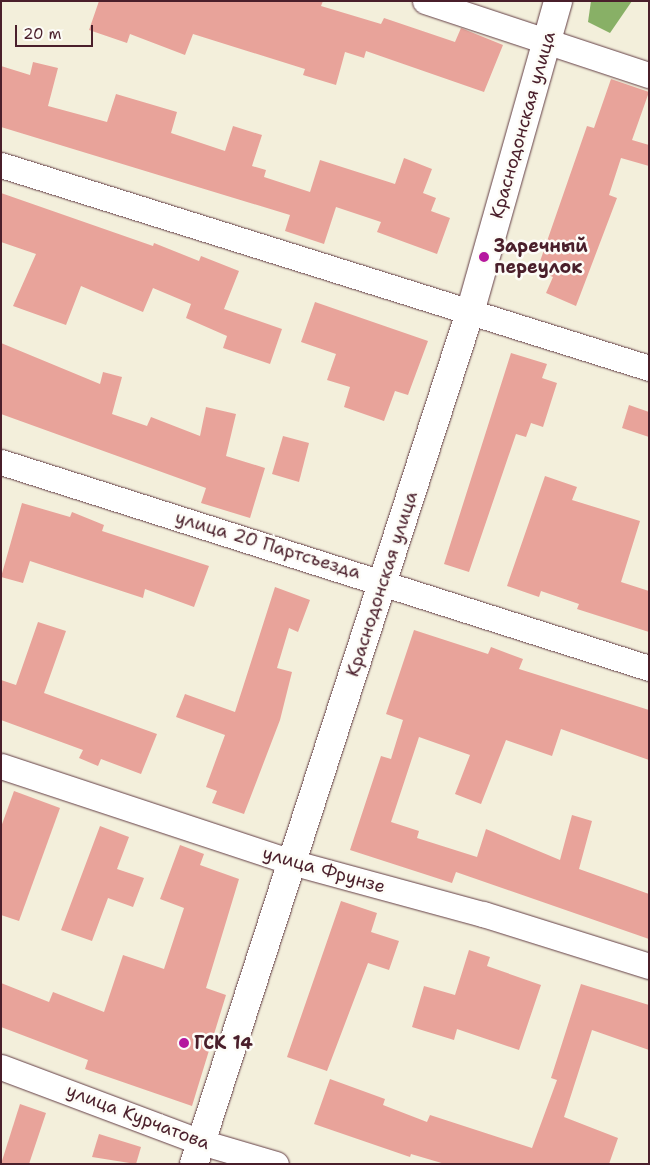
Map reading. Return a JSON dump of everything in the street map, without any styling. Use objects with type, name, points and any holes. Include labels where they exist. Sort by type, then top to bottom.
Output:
[{"type":"street","points":[[425,1],[546,45],[649,75]]},
{"type":"street","name":"Краснодонская улица","points":[[198,1153],[471,309],[558,1]]},
{"type":"street","points":[[1,165],[471,309],[649,368]]},
{"type":"street","name":"улица 20 Партсъезда","points":[[1,462],[384,580],[649,668]]},
{"type":"street","name":"улица Фрунзе","points":[[1,766],[291,862],[483,914],[649,966]]},
{"type":"street","name":"улица Курчатова","points":[[1,1067],[198,1153],[276,1164]]},
{"type":"green space","points":[[591,1],[632,1],[610,33],[588,22]]},
{"type":"building","points":[[99,1],[323,1],[321,6],[381,24],[384,18],[455,42],[461,28],[503,45],[484,92],[366,51],[364,58],[345,52],[336,85],[303,75],[305,69],[193,34],[185,55],[130,34],[127,43],[89,30]]},
{"type":"building","points":[[33,62],[58,68],[48,106],[107,122],[116,94],[177,112],[171,133],[225,151],[233,126],[262,135],[252,166],[266,170],[264,177],[310,192],[320,160],[395,184],[404,158],[432,169],[423,193],[436,198],[431,211],[450,218],[437,254],[377,232],[381,222],[336,207],[324,244],[285,231],[290,215],[1,127],[1,66],[30,75]]},
{"type":"building","points":[[611,79],[649,92],[632,140],[649,145],[649,166],[621,158],[609,195],[617,198],[576,306],[546,293],[553,277],[537,270],[587,126],[594,128]]},
{"type":"building","points":[[1,193],[153,246],[154,243],[199,261],[201,256],[239,271],[224,309],[282,329],[270,364],[223,348],[227,336],[186,318],[191,304],[153,288],[143,312],[81,286],[66,325],[13,306],[36,254],[1,242]]},
{"type":"building","points":[[315,302],[428,341],[408,395],[395,391],[384,421],[344,407],[350,387],[327,380],[336,354],[301,342]]},
{"type":"building","points":[[1,343],[100,384],[103,372],[122,377],[112,414],[147,426],[151,417],[200,436],[206,407],[236,414],[226,456],[265,468],[250,518],[201,503],[206,488],[1,414]]},
{"type":"building","points":[[511,353],[547,364],[542,378],[557,383],[543,427],[531,423],[526,437],[516,434],[469,572],[444,564]]},
{"type":"building","points":[[629,405],[649,412],[649,437],[622,428]]},
{"type":"building","points":[[283,436],[309,443],[299,482],[272,474]]},
{"type":"building","points":[[545,476],[577,487],[572,500],[640,521],[621,582],[649,591],[649,632],[577,609],[579,604],[541,591],[539,597],[507,586]]},
{"type":"building","points":[[22,503],[70,517],[72,512],[104,525],[102,531],[209,566],[194,607],[145,589],[143,598],[30,561],[23,583],[1,577]]},
{"type":"building","points":[[275,587],[310,600],[298,632],[289,628],[277,668],[292,672],[280,720],[244,814],[212,803],[217,791],[206,787],[225,735],[176,717],[185,694],[235,712]]},
{"type":"building","points":[[38,622],[66,631],[44,693],[157,734],[141,774],[101,759],[98,766],[79,758],[83,750],[1,720],[1,680],[16,685]]},
{"type":"building","points":[[414,630],[488,654],[491,647],[523,659],[519,669],[649,710],[649,760],[561,729],[552,756],[506,740],[481,804],[455,794],[470,755],[419,737],[391,822],[419,831],[417,838],[477,857],[486,829],[560,860],[572,815],[592,821],[579,869],[649,894],[649,939],[456,872],[452,883],[350,850],[381,756],[391,759],[403,720],[386,714]]},
{"type":"building","points":[[14,791],[60,808],[19,921],[1,915],[1,827]]},
{"type":"building","points":[[100,826],[129,837],[117,869],[144,878],[133,907],[108,898],[92,941],[61,930]]},
{"type":"building","points":[[180,845],[204,854],[200,865],[239,879],[206,988],[226,995],[192,1106],[85,1069],[88,1060],[1,1027],[1,983],[49,1002],[53,992],[104,1012],[123,955],[164,969],[184,908],[160,899]]},
{"type":"building","points":[[341,901],[377,913],[371,932],[399,941],[389,970],[368,963],[327,1071],[287,1057]]},
{"type":"building","points":[[469,950],[490,957],[487,966],[541,985],[519,1050],[457,1029],[454,1040],[412,1027],[424,986],[455,995]]},
{"type":"building","points":[[581,984],[649,1005],[649,1050],[592,1030],[564,1117],[618,1138],[609,1164],[445,1164],[411,1154],[410,1157],[314,1124],[330,1079],[385,1099],[383,1105],[427,1122],[430,1115],[532,1148],[557,1080],[551,1078]]},
{"type":"building","points":[[20,1104],[46,1113],[29,1164],[1,1164]]},
{"type":"building","points":[[99,1134],[141,1147],[136,1164],[92,1157]]},
{"type":"place","name":"Заречный переулок","points":[[484,257]]},
{"type":"place","name":"ГСК 14","points":[[184,1043]]}]
